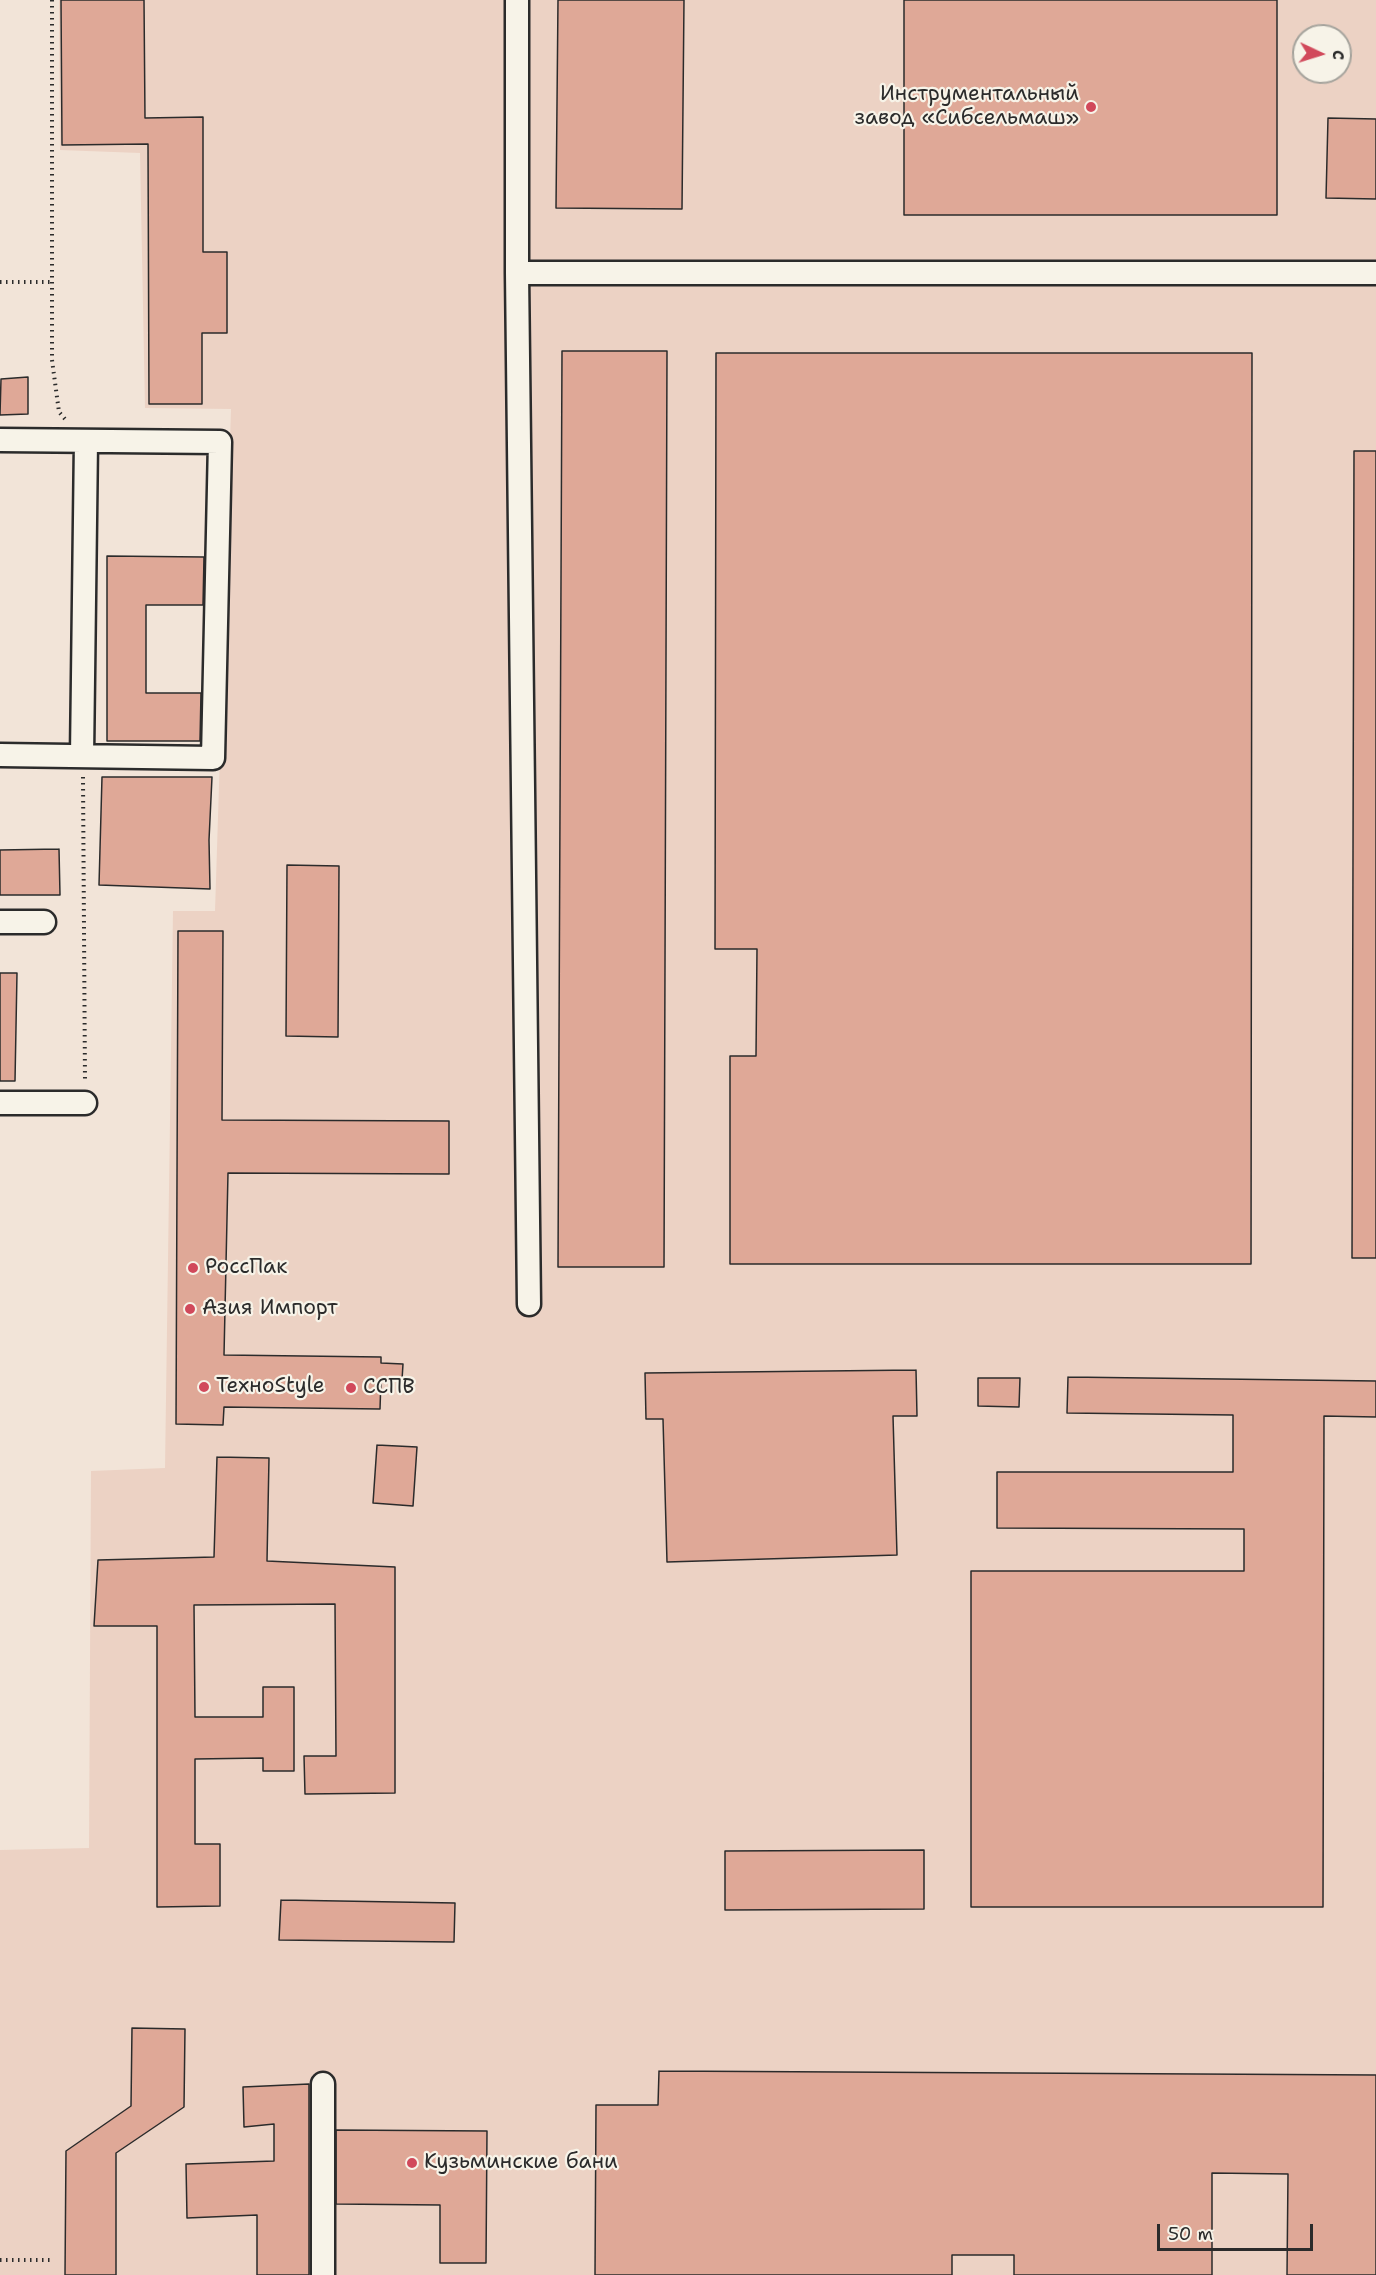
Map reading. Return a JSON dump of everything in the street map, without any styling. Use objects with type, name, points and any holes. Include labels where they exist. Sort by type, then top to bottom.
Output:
[{"type":"lane","points":[[517,0],[517,273],[529,1304]]},
{"type":"lane","points":[[517,273],[1376,273]]},
{"type":"lane","points":[[0,440],[220,442],[213,758],[0,755]]},
{"type":"lane","points":[[82,756],[86,441]]},
{"type":"lane","points":[[0,922],[44,922]]},
{"type":"lane","points":[[0,1103],[85,1103]]},
{"type":"lane","points":[[323,2084],[323,2275]]},
{"type":"path","points":[[52,0],[52,360],[59,412],[86,441]]},
{"type":"path","points":[[0,282],[52,282]]},
{"type":"path","points":[[82,756],[85,1103]]},
{"type":"path","points":[[0,2260],[54,2260]]},
{"type":"shaded area","points":[[59,0],[1376,0],[1376,2275],[0,2275],[0,1850],[89,1848],[91,1471],[165,1468],[173,911],[215,911],[231,409],[145,408],[140,153],[60,150]]},
{"type":"building","points":[[61,0],[144,0],[145,118],[203,117],[203,252],[227,252],[227,333],[202,333],[202,404],[149,404],[148,144],[62,145]]},
{"type":"building","points":[[558,0],[684,0],[682,209],[556,208]]},
{"type":"building","name":"Инструментальный завод «Сибсельмаш»","points":[[904,0],[1277,0],[1277,215],[904,215]]},
{"type":"building","points":[[1328,118],[1376,119],[1376,199],[1326,198]]},
{"type":"building","points":[[562,351],[667,351],[664,1267],[558,1267]]},
{"type":"building","points":[[716,353],[1252,353],[1251,1264],[730,1264],[730,1056],[756,1056],[757,949],[715,949]]},
{"type":"building","points":[[28,377],[28,414],[0,415],[1,379]]},
{"type":"building","points":[[1354,451],[1376,451],[1376,1258],[1352,1258]]},
{"type":"building","points":[[107,556],[204,557],[203,605],[146,605],[146,693],[201,693],[200,741],[107,741]]},
{"type":"building","points":[[102,777],[212,777],[209,840],[210,889],[99,885]]},
{"type":"building","points":[[59,849],[60,895],[0,895],[0,850]]},
{"type":"building","points":[[287,865],[339,866],[338,1037],[286,1036]]},
{"type":"building","points":[[178,931],[223,931],[222,1120],[449,1121],[449,1174],[228,1173],[224,1355],[381,1357],[381,1363],[403,1364],[402,1380],[381,1379],[380,1409],[224,1407],[223,1425],[176,1424]]},
{"type":"building","points":[[0,973],[17,973],[15,1081],[0,1081]]},
{"type":"building","points":[[916,1370],[917,1416],[893,1416],[897,1555],[667,1562],[663,1419],[646,1419],[645,1373]]},
{"type":"building","points":[[1068,1377],[1376,1381],[1376,1417],[1324,1416],[1323,1907],[971,1907],[971,1571],[1244,1571],[1244,1529],[997,1528],[997,1472],[1233,1472],[1233,1415],[1067,1413]]},
{"type":"building","points":[[978,1378],[1020,1378],[1019,1407],[978,1406]]},
{"type":"building","points":[[377,1445],[417,1447],[413,1506],[373,1503]]},
{"type":"building","points":[[217,1457],[269,1458],[267,1561],[395,1567],[395,1793],[305,1794],[304,1756],[336,1756],[335,1604],[194,1605],[195,1717],[263,1717],[263,1687],[294,1687],[294,1771],[263,1771],[263,1758],[195,1759],[195,1844],[220,1844],[220,1906],[157,1907],[157,1626],[94,1626],[98,1560],[214,1557]]},
{"type":"building","points":[[924,1850],[924,1909],[725,1910],[725,1851]]},
{"type":"building","points":[[281,1900],[455,1903],[454,1942],[279,1940]]},
{"type":"building","points":[[132,2028],[185,2029],[184,2107],[116,2153],[116,2275],[65,2275],[66,2151],[131,2106]]},
{"type":"building","points":[[659,2071],[1376,2075],[1376,2275],[1287,2275],[1288,2174],[1212,2173],[1212,2275],[1014,2275],[1014,2255],[952,2255],[952,2275],[595,2275],[596,2105],[658,2105]]},
{"type":"building","points":[[309,2084],[309,2275],[257,2275],[257,2215],[187,2218],[186,2164],[274,2161],[274,2124],[244,2127],[243,2087]]},
{"type":"building","points":[[336,2130],[487,2131],[486,2263],[440,2263],[440,2205],[336,2204]]},
{"type":"place","name":"Инструментальный завод «Сибсельмаш»","points":[[1091,107]]},
{"type":"place","name":"РоссПак","points":[[193,1268]]},
{"type":"place","name":"Азия Импорт","points":[[190,1309]]},
{"type":"place","name":"ТехноStyle","points":[[204,1387]]},
{"type":"place","name":"ССПВ","points":[[351,1388]]},
{"type":"place","name":"Кузьминские бани","points":[[412,2163]]}]
